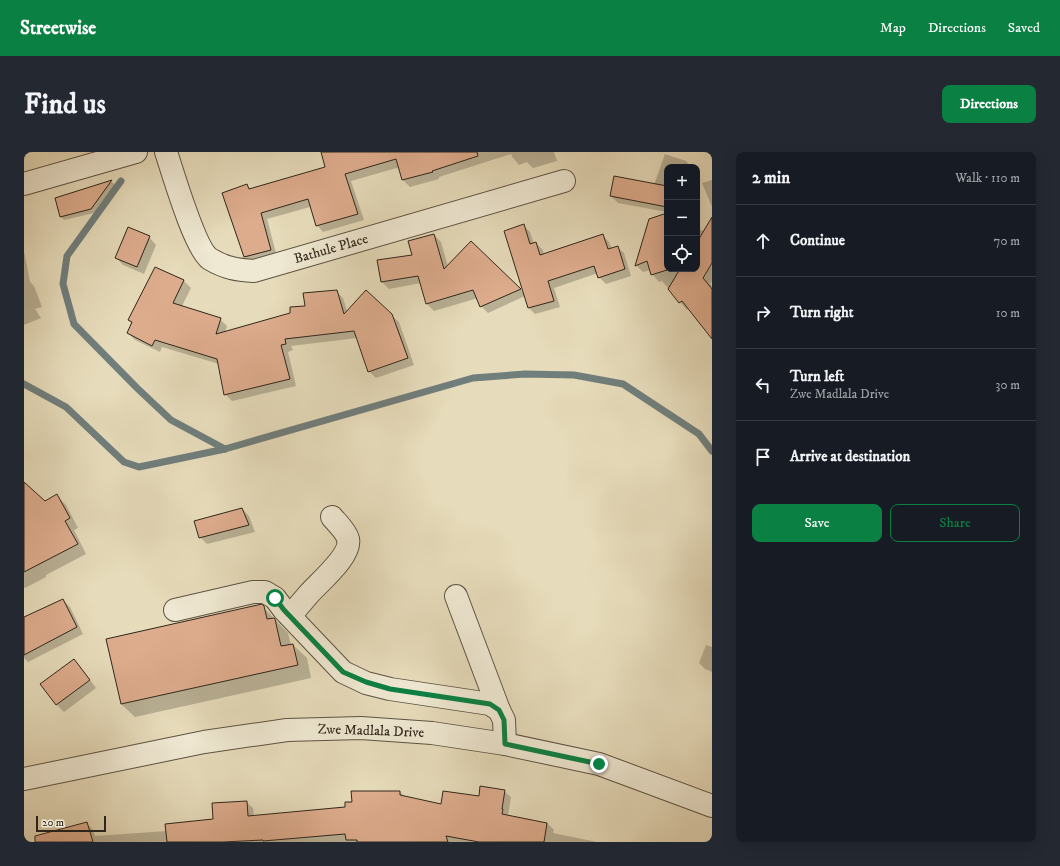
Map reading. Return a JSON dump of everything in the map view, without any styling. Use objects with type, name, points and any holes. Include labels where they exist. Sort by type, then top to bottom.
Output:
[{"type":"street","points":[[24,184],[136,152]]},
{"type":"street","name":"Bathule Place","points":[[166,152],[196,240],[209,258],[232,269],[254,271],[564,180]]},
{"type":"street","points":[[290,616],[335,568],[348,546],[348,538],[332,517]]},
{"type":"street","points":[[175,610],[253,592],[265,592],[275,598],[343,672],[366,682],[390,689],[490,704],[499,710]]},
{"type":"street","points":[[456,596],[504,720],[505,744]]},
{"type":"street","name":"Zwe Madlala Drive","points":[[24,780],[204,742],[287,730],[361,728],[432,733],[505,744],[599,764],[712,806]]},
{"type":"building","points":[[321,152],[477,152],[478,156],[432,171],[433,172],[402,180],[396,159],[345,174],[358,214],[316,226],[308,199],[261,213],[271,250],[244,257],[222,193],[247,184],[249,189],[325,167]]},
{"type":"building","points":[[614,176],[664,185],[664,206],[610,196]]},
{"type":"building","points":[[112,180],[91,209],[60,217],[55,198]]},
{"type":"building","points":[[664,214],[664,271],[651,275],[647,261],[635,266],[649,219]]},
{"type":"building","points":[[712,217],[712,263],[703,278],[712,289],[712,339],[682,301],[679,303],[668,289],[678,272],[700,272],[700,237]]},
{"type":"building","points":[[524,224],[530,244],[536,242],[540,255],[603,234],[608,249],[618,246],[625,269],[598,278],[594,266],[548,281],[554,301],[528,308],[504,231]]},
{"type":"building","points":[[128,227],[150,236],[137,267],[115,258]]},
{"type":"building","points":[[434,234],[444,269],[471,241],[521,289],[480,307],[473,290],[426,304],[418,276],[381,282],[377,260],[412,255],[408,241]]},
{"type":"building","points":[[155,267],[184,280],[173,303],[221,318],[216,334],[290,313],[290,307],[305,306],[303,293],[337,290],[344,314],[366,290],[392,314],[408,358],[368,372],[354,331],[285,339],[286,344],[281,345],[290,379],[224,395],[217,359],[155,340],[152,346],[127,333],[132,322],[128,320]]},
{"type":"building","points":[[24,482],[45,501],[57,494],[70,518],[65,521],[78,544],[24,572]]},
{"type":"building","points":[[242,508],[249,525],[199,538],[194,521]]},
{"type":"building","points":[[63,599],[77,627],[24,655],[24,617]]},
{"type":"building","points":[[262,604],[264,606],[267,619],[275,619],[281,646],[293,644],[298,665],[121,704],[106,639]]},
{"type":"building","points":[[74,659],[90,680],[56,705],[40,684]]},
{"type":"building","points":[[480,786],[505,790],[502,814],[547,823],[544,842],[479,842],[446,836],[448,842],[357,842],[357,840],[346,840],[345,834],[263,841],[167,842],[165,824],[213,819],[212,803],[247,801],[248,816],[345,807],[345,802],[352,802],[351,791],[400,791],[400,795],[441,804],[443,791],[479,796]]},
{"type":"building","points":[[87,822],[93,842],[35,842],[35,836]]},
{"type":"waterway","points":[[121,181],[67,256],[63,284],[74,324],[171,420],[225,449]]},
{"type":"waterway","points":[[24,384],[66,407],[124,462],[139,467],[225,449],[473,378],[525,374],[574,375],[623,384],[699,434],[712,451]]},
{"type":"route","points":[[275,598],[284,610],[343,672],[366,682],[390,689],[490,704],[499,710],[504,720],[505,744],[599,764]]}]
